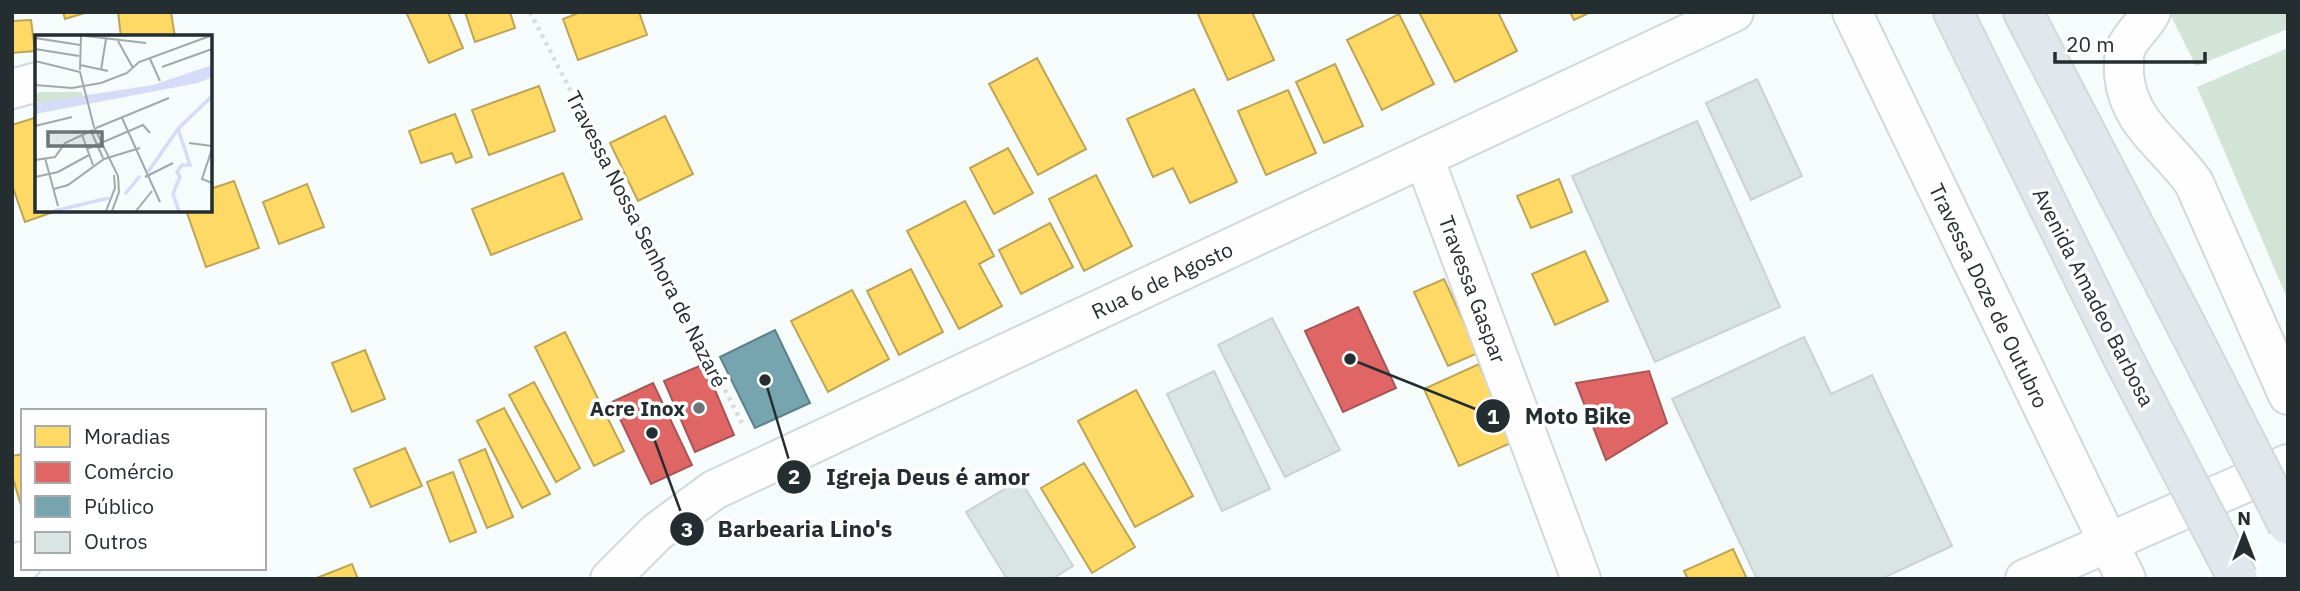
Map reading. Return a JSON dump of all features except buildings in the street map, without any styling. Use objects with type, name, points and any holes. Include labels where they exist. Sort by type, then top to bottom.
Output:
[{"type":"main road","name":"Avenida Amadeo Barbosa","points":[[1953,12],[2122,356],[2238,579]]},
{"type":"main road","points":[[2023,12],[2288,526]]},
{"type":"street","name":"Rua 6 de Agosto","points":[[610,579],[657,532],[714,490],[1734,12]]},
{"type":"street","name":"Travessa Doze de Outubro","points":[[1852,12],[2126,579]]},
{"type":"street","points":[[2151,12],[2125,48],[2128,99],[2138,118],[2159,144],[2180,163],[2194,183],[2288,395]]},
{"type":"street","points":[[12,89],[35,83]]},
{"type":"street","name":"Travessa Gaspar","points":[[1424,158],[1581,579]]},
{"type":"street","points":[[2025,579],[2288,464]]},
{"type":"path","name":"Travessa Nossa Senhora de Nazaré","points":[[530,12],[765,466]]},
{"type":"green space","points":[[2169,12],[2288,12],[2288,29],[2196,66]]},
{"type":"green space","points":[[2288,48],[2288,298],[2287,298],[2197,87]]},
{"type":"place","name":"Moto Bike","points":[[1350,359]]},
{"type":"place","name":"Igreja Deus é amor","points":[[765,380]]},
{"type":"place","name":"Acre Inox","points":[[699,408]]},
{"type":"place","name":"Barbearia Lino's","points":[[652,433]]}]
